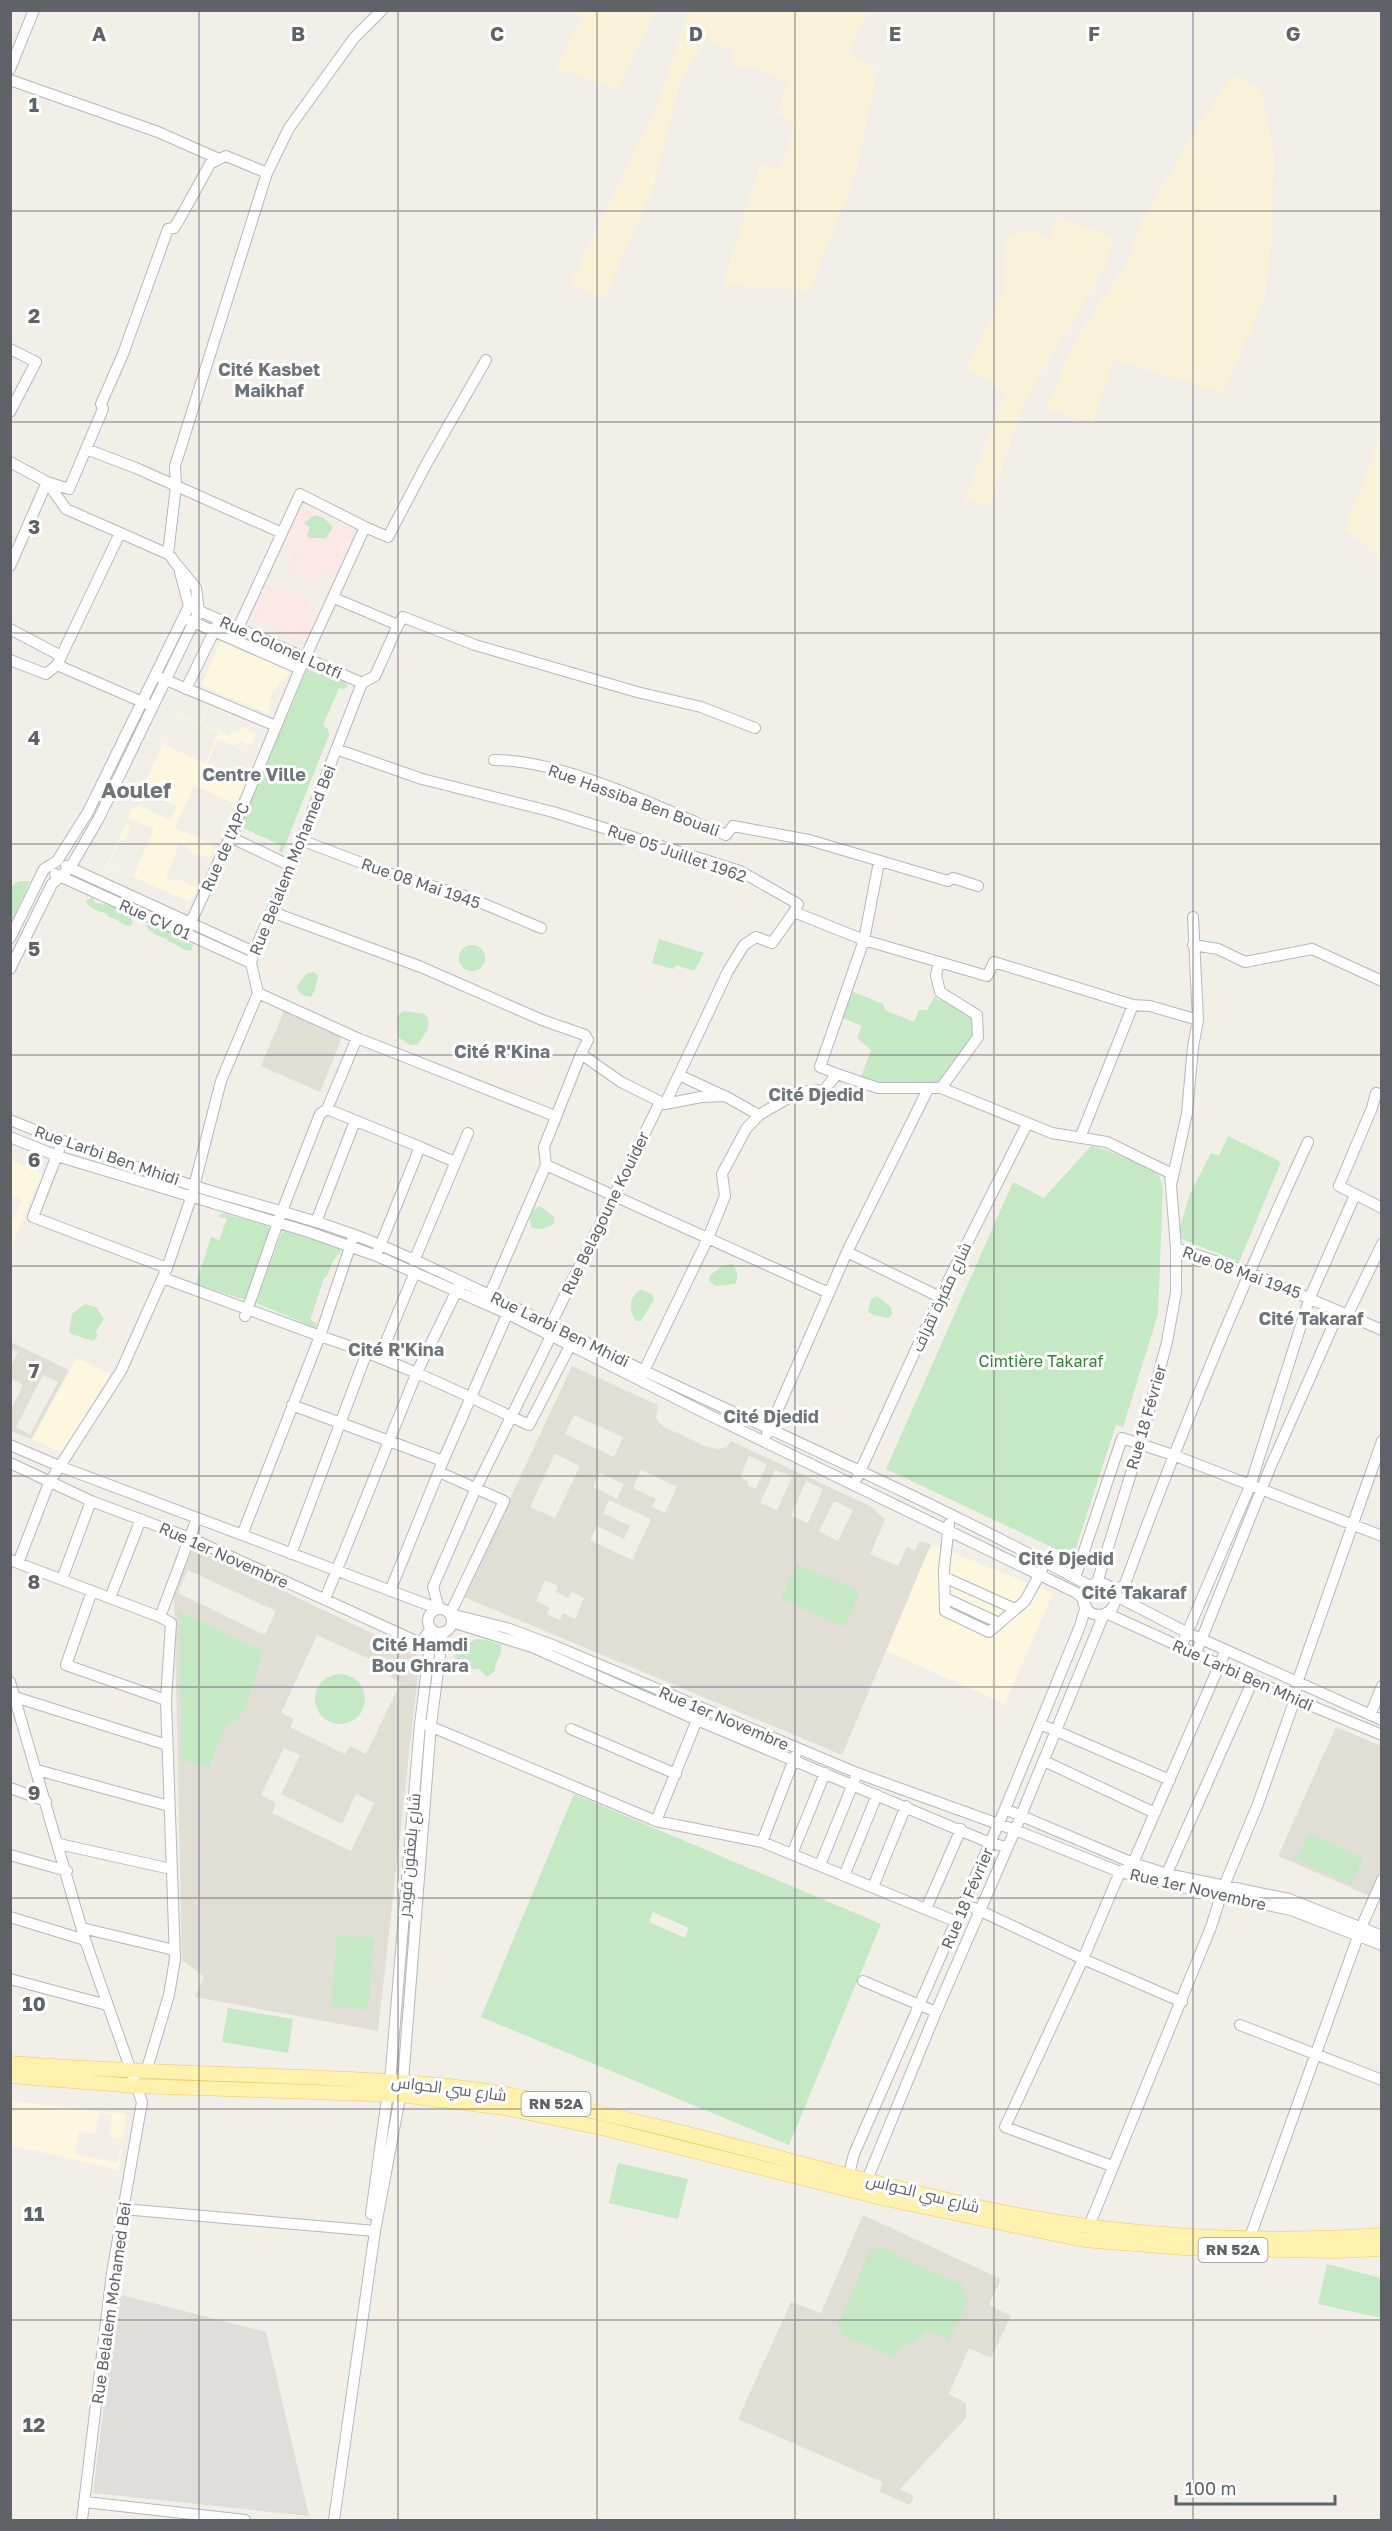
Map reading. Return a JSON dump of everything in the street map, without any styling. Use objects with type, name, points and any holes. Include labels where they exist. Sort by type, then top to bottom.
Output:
[{"type":"main road","name":"شارع سي الحواس","points":[[10,2063],[130,2072],[396,2080],[509,2094],[608,2115],[847,2182]]},
{"type":"main road","name":"شارع سي الحواس","points":[[10,2076],[136,2086],[394,2095],[505,2108],[866,2186],[996,2211],[1087,2233]]},
{"type":"main road","name":"RN 52A","points":[[1087,2233],[1162,2233],[1327,2239],[1382,2235]]},
{"type":"main road","name":"RN 52A","points":[[1087,2233],[1184,2248],[1324,2251],[1382,2249]]},
{"type":"street","points":[[10,69],[34,10]]},
{"type":"street","points":[[171,557],[176,486],[175,466],[267,173],[289,128],[354,39],[382,10]]},
{"type":"street","points":[[10,80],[158,132],[219,159]]},
{"type":"street","points":[[10,566],[47,482],[69,489],[104,409],[101,404],[123,354],[168,229],[174,228],[210,164],[226,156],[267,173]]},
{"type":"street","points":[[10,349],[36,362],[10,412]]},
{"type":"street","points":[[238,628],[300,494],[388,537],[428,461],[486,360]]},
{"type":"street","points":[[86,449],[282,533]]},
{"type":"street","name":"Rue Colonel Lotfi","points":[[10,462],[47,482],[66,509],[171,557],[196,588],[194,608],[217,625],[300,669],[276,726]]},
{"type":"street","points":[[300,669],[365,527]]},
{"type":"street","points":[[10,660],[46,674],[59,660],[120,533]]},
{"type":"street","points":[[334,598],[398,626]]},
{"type":"street","points":[[10,969],[52,884],[58,876],[70,868],[99,818],[166,681],[194,608]]},
{"type":"street","points":[[362,683],[375,676],[403,617],[476,645],[637,692],[701,707],[755,728]]},
{"type":"street","points":[[10,938],[44,869],[57,861],[88,812],[155,676],[189,620]]},
{"type":"street","name":"Rue Colonel Lotfi","points":[[189,620],[238,628],[362,683]]},
{"type":"street","points":[[186,689],[217,625]]},
{"type":"street","points":[[10,629],[59,660],[153,706]]},
{"type":"street","points":[[155,676],[276,726]]},
{"type":"street","name":"Rue Belalem Mohamed Bei","points":[[258,993],[252,957],[291,866],[362,683]]},
{"type":"street","name":"Rue de l'APC","points":[[188,928],[230,837],[276,726]]},
{"type":"street","name":"Rue 05 Juillet 1962","points":[[336,749],[422,779],[553,812],[740,871],[798,904],[794,912]]},
{"type":"street","name":"Rue Hassiba Ben Bouali","points":[[494,760],[514,759],[581,778],[726,835],[733,826],[809,840],[948,881],[953,878],[978,886]]},
{"type":"street","points":[[230,837],[291,866]]},
{"type":"street","name":"Rue 08 Mai 1945","points":[[301,840],[388,873],[465,896],[541,928]]},
{"type":"street","name":"Rue CV 01","points":[[57,861],[188,928]]},
{"type":"street","points":[[879,861],[864,940],[820,1067],[878,1088],[941,1088],[1027,1124],[1080,1138],[1107,1142],[1170,1173],[1172,1184]]},
{"type":"street","name":"Rue CV 01","points":[[44,869],[252,957]]},
{"type":"street","points":[[272,912],[421,967],[542,1020],[585,1035],[588,1040],[544,1147],[546,1165],[490,1294]]},
{"type":"street","points":[[794,912],[864,940],[987,976],[994,962],[1132,1005],[1150,1006],[1198,1020]]},
{"type":"street","name":"Rue Belagoune Kouider","points":[[439,1609],[433,1587],[476,1488],[613,1195],[679,1075],[728,971],[744,945],[756,937],[772,943],[794,912]]},
{"type":"street","points":[[1172,1184],[1187,1113],[1198,1020],[1192,917]]},
{"type":"street","points":[[1194,945],[1218,949],[1245,962],[1312,949],[1382,981]]},
{"type":"street","points":[[939,963],[936,975],[940,992],[977,1015],[978,1023],[978,1037],[941,1088]]},
{"type":"street","points":[[146,2072],[169,1995],[174,1950],[166,1700],[171,1623],[14,1562],[49,1483],[121,1371],[165,1273],[191,1198],[221,1081],[258,993],[357,1038],[555,1116]]},
{"type":"street","points":[[1080,1138],[1132,1005]]},
{"type":"street","points":[[247,1312],[282,1211],[320,1114],[327,1109],[357,1038]]},
{"type":"street","points":[[582,1054],[621,1082],[662,1103],[725,1096]]},
{"type":"street","points":[[642,1376],[708,1238],[725,1196],[722,1174],[746,1129],[759,1115],[799,1092],[824,1090],[837,1074]]},
{"type":"street","points":[[679,1075],[759,1115]]},
{"type":"street","points":[[764,1442],[847,1252],[928,1089]]},
{"type":"street","points":[[1382,1095],[1376,1093],[1340,1186],[1382,1208]]},
{"type":"street","points":[[327,1109],[455,1162]]},
{"type":"street","name":"Rue Larbi Ben Mhidi","points":[[10,1120],[62,1141],[194,1186],[316,1222],[379,1251],[414,1260],[459,1286],[552,1329],[642,1376],[707,1414],[1040,1574],[1085,1603]]},
{"type":"street","points":[[316,1222],[355,1120]]},
{"type":"street","name":"شارع مقبرة تقراف","points":[[855,1484],[940,1298],[1027,1124]]},
{"type":"street","points":[[414,1260],[468,1133]]},
{"type":"street","name":"Rue Larbi Ben Mhidi","points":[[10,1137],[57,1156],[191,1198],[279,1223],[352,1240]]},
{"type":"street","points":[[62,1141],[33,1217],[165,1273],[247,1312],[380,1356],[471,1396],[529,1425],[572,1341]]},
{"type":"street","points":[[1115,1594],[1106,1584],[1093,1584],[1085,1603],[1095,1614],[1105,1613],[1113,1606],[1115,1594],[1125,1584],[1173,1455],[1248,1272],[1308,1142]]},
{"type":"street","points":[[379,1251],[420,1147]]},
{"type":"street","points":[[546,1165],[830,1293]]},
{"type":"street","name":"Rue 08 Mai 1945","points":[[1172,1184],[1176,1248],[1248,1272],[1382,1330]]},
{"type":"street","points":[[1181,1647],[1250,1486],[1310,1297],[1355,1195]]},
{"type":"street","points":[[242,1534],[320,1336],[352,1240]]},
{"type":"street","points":[[1196,1653],[1262,1490],[1343,1314],[1382,1244]]},
{"type":"street","name":"Rue 18 Février","points":[[1093,1584],[1124,1497],[1167,1342],[1176,1292],[1176,1248]]},
{"type":"street","name":"Rue Larbi Ben Mhidi","points":[[379,1251],[415,1272],[490,1294],[510,1309]]},
{"type":"street","points":[[847,1252],[940,1298]]},
{"type":"street","points":[[380,1356],[415,1272]]},
{"type":"street","points":[[325,1599],[417,1372],[459,1286]]},
{"type":"street","points":[[390,1591],[438,1472],[510,1309]]},
{"type":"street","points":[[291,1554],[339,1422],[368,1352]]},
{"type":"street","name":"Rue Larbi Ben Mhidi","points":[[642,1376],[712,1402],[952,1516],[1075,1578],[1093,1584]]},
{"type":"street","points":[[707,1414],[712,1402]]},
{"type":"street","points":[[292,1405],[443,1461]]},
{"type":"street","points":[[1075,1578],[1122,1438],[1173,1455],[1382,1536]]},
{"type":"street","points":[[1087,2233],[1112,2166],[1182,2001],[1258,1804],[1295,1699],[1296,1683],[1382,1441]]},
{"type":"street","name":"Rue 1er Novembre","points":[[10,1445],[59,1467],[439,1609]]},
{"type":"street","points":[[34,1476],[44,1460]]},
{"type":"street","name":"Rue 1er Novembre","points":[[10,1463],[91,1501],[190,1538],[420,1643],[432,1629]]},
{"type":"street","points":[[438,1472],[504,1501],[451,1618],[449,1629],[443,1632],[432,1629],[428,1622],[429,1615],[439,1609],[451,1618]]},
{"type":"street","points":[[1104,1491],[1124,1497]]},
{"type":"street","points":[[62,1579],[91,1501]]},
{"type":"street","points":[[952,1516],[947,1528],[944,1577],[945,1611],[989,1632],[1025,1601],[1046,1562]]},
{"type":"street","points":[[160,1617],[197,1518]]},
{"type":"street","points":[[110,1598],[141,1519]]},
{"type":"street","points":[[944,1577],[1015,1609]]},
{"type":"street","points":[[92,1591],[66,1665],[166,1700]]},
{"type":"street","name":"Rue Larbi Ben Mhidi","points":[[1115,1594],[1188,1633],[1382,1720]]},
{"type":"street","name":"Rue 18 Février","points":[[847,2182],[854,2154],[957,1922],[1040,1724],[1080,1626],[1085,1603]]},
{"type":"street","name":"Rue Larbi Ben Mhidi","points":[[1105,1613],[1295,1699],[1382,1735]]},
{"type":"street","name":"Rue 18 Février","points":[[866,2186],[936,2012],[1021,1816],[1105,1613]]},
{"type":"street","name":"Rue 1er Novembre","points":[[451,1618],[505,1632],[857,1773],[1015,1830],[1120,1872],[1165,1878],[1223,1891],[1360,1932],[1382,1935]]},
{"type":"street","name":"شارع بلعقون قويدر","points":[[396,2080],[398,1989],[406,1890],[419,1807],[432,1629]]},
{"type":"street","name":"شارع بلعقون قويدر","points":[[426,1725],[443,1632]]},
{"type":"street","name":"Rue 1er Novembre","points":[[505,1632],[532,1647],[697,1720],[990,1843],[1007,1847]]},
{"type":"street","points":[[1112,2166],[1005,2127],[1083,1959],[1120,1872],[1133,1863],[1226,1650]]},
{"type":"street","points":[[1165,1878],[1253,1680]]},
{"type":"street","points":[[10,1682],[14,1704],[37,1770],[85,1940],[130,2072]]},
{"type":"street","points":[[1370,1715],[1382,1686]]},
{"type":"street","points":[[14,1704],[167,1745]]},
{"type":"street","points":[[656,1821],[702,1709]]},
{"type":"street","points":[[1040,1724],[1170,1779]]},
{"type":"street","points":[[426,1725],[656,1821],[762,1842],[957,1922]]},
{"type":"street","points":[[571,1729],[676,1774]]},
{"type":"street","points":[[745,1740],[749,1729]]},
{"type":"street","points":[[762,1842],[798,1749]]},
{"type":"street","points":[[1044,1761],[1155,1813]]},
{"type":"street","points":[[37,1770],[169,1806]]},
{"type":"street","points":[[792,1854],[825,1773]]},
{"type":"street","points":[[820,1865],[857,1773]]},
{"type":"street","points":[[10,1788],[46,1801]]},
{"type":"street","points":[[844,1876],[877,1795]]},
{"type":"street","points":[[873,1887],[906,1806]]},
{"type":"street","name":"شارع بلعقون قويدر","points":[[396,2080],[410,1989],[418,1890],[419,1807]]},
{"type":"street","name":"Rue 1er Novembre","points":[[1005,1809],[1165,1878]]},
{"type":"street","points":[[926,1909],[961,1829]]},
{"type":"street","points":[[59,1844],[171,1869]]},
{"type":"street","points":[[10,1855],[67,1871]]},
{"type":"street","points":[[1250,2237],[1360,1932],[1382,1880]]},
{"type":"street","points":[[406,1890],[418,1890]]},
{"type":"street","points":[[965,1903],[1083,1959],[1182,2001]]},
{"type":"street","points":[[10,1917],[85,1940]]},
{"type":"street","points":[[82,1928],[174,1950]]},
{"type":"street","name":"Rue 1er Novembre","points":[[1360,1932],[1382,1945]]},
{"type":"street","points":[[10,1979],[107,2005]]},
{"type":"street","points":[[863,1981],[936,2012]]},
{"type":"street","points":[[398,1989],[410,1989]]},
{"type":"street","points":[[1240,2025],[1315,2056],[1382,2080]]},
{"type":"street","name":"Rue Belalem Mohamed Bei","points":[[82,2520],[112,2273],[142,2102],[130,2072]]},
{"type":"street","points":[[334,2520],[372,2231],[396,2080]]},
{"type":"street","points":[[123,2208],[372,2231]]},
{"type":"street","points":[[85,2502],[208,2519],[245,2520]]},
{"type":"shaded area","points":[[298,505],[357,533],[306,643],[248,616]],"holes":[[[280,550],[292,555],[285,570],[317,585],[324,571],[336,576],[319,611],[308,606],[310,601],[278,586],[276,590],[264,584]]]},
{"type":"shaded area","points":[[221,641],[290,672],[272,692],[269,714],[201,685]]},
{"type":"shaded area","points":[[208,705],[269,732],[239,799],[233,804],[210,858],[187,851],[189,848],[179,843],[166,878],[174,881],[176,878],[196,887],[204,870],[192,898],[188,901],[107,865],[132,809],[140,806],[147,792],[144,785],[177,713],[200,723]],"holes":[[[209,706],[238,719],[230,736],[201,723]],[[177,714],[219,732],[205,763],[163,745]],[[238,719],[268,732],[257,756],[237,746],[240,740],[251,745],[256,733],[242,727],[239,733],[233,731]],[[218,739],[257,756],[245,783],[206,766]],[[194,785],[233,803],[214,845],[175,828]],[[148,792],[177,806],[170,820],[141,807]],[[129,818],[154,829],[133,876],[109,865],[120,840],[124,841],[131,825],[126,823]]]},
{"type":"shaded area","points":[[284,1011],[342,1037],[320,1092],[261,1066]]},
{"type":"shaded area","points":[[11,1160],[42,1173],[11,1248],[11,1218],[14,1219],[22,1200],[11,1195]]},
{"type":"shaded area","points":[[11,1342],[69,1370],[31,1439],[11,1431],[11,1410],[23,1385],[11,1378],[11,1366],[18,1352],[11,1349]],"holes":[[[43,1375],[58,1382],[30,1435],[16,1427]]]},
{"type":"shaded area","points":[[77,1358],[110,1374],[62,1452],[32,1440]]},
{"type":"shaded area","points":[[572,1366],[658,1405],[656,1417],[664,1427],[707,1447],[719,1449],[727,1447],[731,1441],[872,1507],[885,1520],[870,1554],[898,1566],[907,1547],[915,1551],[919,1541],[931,1544],[842,1755],[464,1597]],"holes":[[[574,1415],[623,1437],[614,1457],[565,1434]],[[555,1454],[580,1466],[555,1518],[530,1507]],[[749,1456],[767,1464],[756,1489],[747,1485],[748,1481],[740,1477]],[[641,1470],[677,1487],[665,1513],[652,1507],[656,1499],[633,1488]],[[775,1470],[792,1477],[777,1510],[760,1503]],[[600,1473],[624,1484],[617,1499],[593,1487]],[[806,1481],[823,1489],[808,1523],[791,1516]],[[609,1500],[651,1519],[632,1560],[590,1540],[597,1526],[624,1539],[630,1526],[603,1513]],[[834,1501],[853,1510],[838,1541],[819,1531]],[[545,1580],[558,1586],[556,1592],[569,1598],[572,1592],[584,1598],[575,1619],[563,1613],[560,1620],[547,1614],[550,1608],[536,1601]]]},
{"type":"shaded area","points":[[931,1544],[1053,1593],[1005,1704],[886,1651]]},
{"type":"shaded area","points":[[193,1548],[420,1656],[378,2031],[195,1997],[204,1977],[182,1960],[174,1591]],"holes":[[[188,1570],[276,1611],[265,1635],[178,1593]],[[317,1635],[387,1667],[384,1674],[401,1682],[366,1754],[350,1746],[345,1754],[290,1727],[294,1719],[281,1713]],[[263,1651],[249,1697],[236,1721],[225,1727]],[[284,1748],[300,1755],[281,1794],[342,1824],[356,1794],[374,1803],[351,1851],[272,1813],[276,1803],[261,1795]]]},
{"type":"shaded area","points":[[1336,1727],[1381,1746],[1381,1870],[1370,1896],[1278,1856]]},
{"type":"shaded area","points":[[11,2101],[126,2114],[119,2170],[11,2145]],"holes":[[[99,2113],[112,2115],[109,2136],[122,2139],[118,2163],[75,2154],[79,2131],[96,2134]]]},
{"type":"shaded area","points":[[863,2215],[1001,2279],[989,2305],[1011,2316],[991,2358],[969,2348],[949,2394],[966,2403],[966,2418],[900,2489],[914,2496],[910,2505],[880,2492],[882,2482],[738,2419],[791,2302],[821,2313]]},
{"type":"shaded area","points":[[118,2294],[266,2332],[309,2516],[93,2493]]},
{"type":"green space","points":[[315,515],[324,518],[333,527],[326,538],[307,536],[310,528],[304,523]]},
{"type":"green space","points":[[309,664],[345,681],[348,686],[344,689],[339,688],[323,725],[328,729],[329,735],[282,853],[279,851],[281,845],[243,828],[240,833],[237,832]]},
{"type":"green space","points":[[19,881],[30,881],[11,923],[11,887]]},
{"type":"green space","points":[[92,897],[95,903],[121,910],[133,921],[131,926],[92,907],[86,901]]},
{"type":"green space","points":[[152,922],[155,928],[171,931],[186,939],[193,946],[191,951],[152,932],[146,926]]},
{"type":"green space","points":[[659,939],[704,953],[694,971],[676,965],[673,969],[652,963]]},
{"type":"green space","points":[[472,945],[481,949],[485,958],[481,967],[472,971],[463,967],[459,958],[463,949]]},
{"type":"green space","points":[[314,972],[318,976],[311,997],[300,993],[296,987],[307,973]]},
{"type":"green space","points":[[851,991],[883,1004],[885,1010],[914,1022],[919,1010],[927,1010],[935,996],[939,1000],[945,999],[974,1018],[974,1033],[943,1079],[935,1084],[875,1084],[861,1077],[871,1050],[857,1038],[862,1026],[840,1017]]},
{"type":"green space","points":[[404,1011],[425,1014],[428,1018],[427,1030],[418,1044],[410,1045],[398,1037],[397,1016]]},
{"type":"green space","points":[[1228,1136],[1281,1162],[1239,1262],[1177,1237],[1190,1194],[1211,1153],[1219,1156]]},
{"type":"green space","name":"Cimtière Takaraf","points":[[1091,1146],[1158,1172],[1163,1188],[1158,1314],[1123,1427],[1116,1425],[1073,1557],[886,1469],[1013,1182],[1044,1198]]},
{"type":"green space","points":[[540,1206],[554,1217],[554,1224],[542,1229],[532,1228],[530,1215]]},
{"type":"green space","points":[[222,1213],[266,1225],[270,1229],[245,1300],[196,1284],[211,1237],[219,1240],[227,1219],[218,1216]]},
{"type":"green space","points":[[285,1231],[337,1247],[341,1251],[324,1278],[310,1320],[317,1323],[316,1328],[256,1303],[281,1234]]},
{"type":"green space","points":[[732,1264],[737,1274],[735,1284],[715,1286],[709,1280],[710,1275],[723,1266]]},
{"type":"green space","points":[[641,1290],[652,1294],[654,1299],[641,1321],[636,1321],[631,1304],[634,1296]]},
{"type":"green space","points":[[877,1296],[891,1307],[892,1315],[888,1318],[868,1312],[871,1299]]},
{"type":"green space","points":[[85,1304],[96,1307],[104,1319],[93,1341],[69,1333],[72,1314]]},
{"type":"green space","points":[[797,1564],[860,1592],[844,1627],[781,1599]]},
{"type":"green space","points":[[179,1611],[263,1651],[246,1708],[236,1721],[225,1727],[209,1767],[182,1760]]},
{"type":"green space","points":[[476,1639],[501,1645],[495,1671],[487,1677],[479,1669],[473,1669],[454,1657],[460,1648]]},
{"type":"green space","points":[[340,1674],[349,1676],[360,1685],[365,1699],[363,1708],[354,1719],[340,1724],[331,1722],[320,1713],[315,1699],[317,1690],[326,1679]]},
{"type":"green space","points":[[574,1794],[881,1924],[789,2145],[481,2017]],"holes":[[[653,1912],[689,1928],[685,1938],[649,1922]]]},
{"type":"green space","points":[[1309,1833],[1363,1858],[1351,1885],[1296,1859]]},
{"type":"green space","points":[[337,1935],[374,1938],[368,2010],[331,2007]]},
{"type":"green space","points":[[228,2008],[293,2019],[288,2053],[222,2042]]},
{"type":"green space","points":[[618,2163],[688,2179],[678,2219],[609,2203]]},
{"type":"green space","points":[[881,2246],[899,2255],[899,2258],[962,2284],[968,2300],[949,2341],[925,2330],[917,2340],[900,2347],[895,2358],[843,2335],[838,2324],[870,2250]]},
{"type":"green space","points":[[1327,2264],[1381,2278],[1381,2318],[1318,2304]]},
{"type":"sand","points":[[572,11],[656,11],[617,88],[556,68],[583,17]]},
{"type":"sand","points":[[689,11],[867,11],[849,51],[877,71],[856,172],[810,290],[722,285],[760,166],[780,168],[794,124],[779,114],[787,82],[750,67],[748,71],[731,63],[733,53],[707,38],[680,82],[651,193],[604,299],[570,284],[652,117]]},
{"type":"sand","points":[[1232,75],[1262,90],[1274,158],[1272,231],[1265,297],[1223,393],[1114,359],[1093,423],[1046,409],[1076,339],[1125,265],[1142,219]]},
{"type":"sand","points":[[1057,216],[1112,238],[1107,263],[1023,403],[990,505],[963,501],[1006,392],[967,369],[1004,288],[1004,249],[1010,234],[1027,230],[1050,238]]},
{"type":"sand","points":[[1381,433],[1382,559],[1345,529]]},
{"type":"district","name":"Cité Kasbet Maikhaf","points":[[269,380]]},
{"type":"district","name":"Centre Ville","points":[[254,775]]},
{"type":"district","name":"Aoulef","points":[[136,790]]},
{"type":"district","name":"Cité R'Kina","points":[[502,1052]]},
{"type":"district","name":"Cité Djedid","points":[[816,1095]]},
{"type":"district","name":"Cité Takaraf","points":[[1311,1319]]},
{"type":"district","name":"Cité R'Kina","points":[[396,1350]]},
{"type":"district","name":"Cité Djedid","points":[[771,1417]]},
{"type":"district","name":"Cité Djedid","points":[[1066,1559]]},
{"type":"district","name":"Cité Takaraf","points":[[1134,1593]]},
{"type":"district","name":"Cité Hamdi Bou Ghrara","points":[[420,1655]]}]
